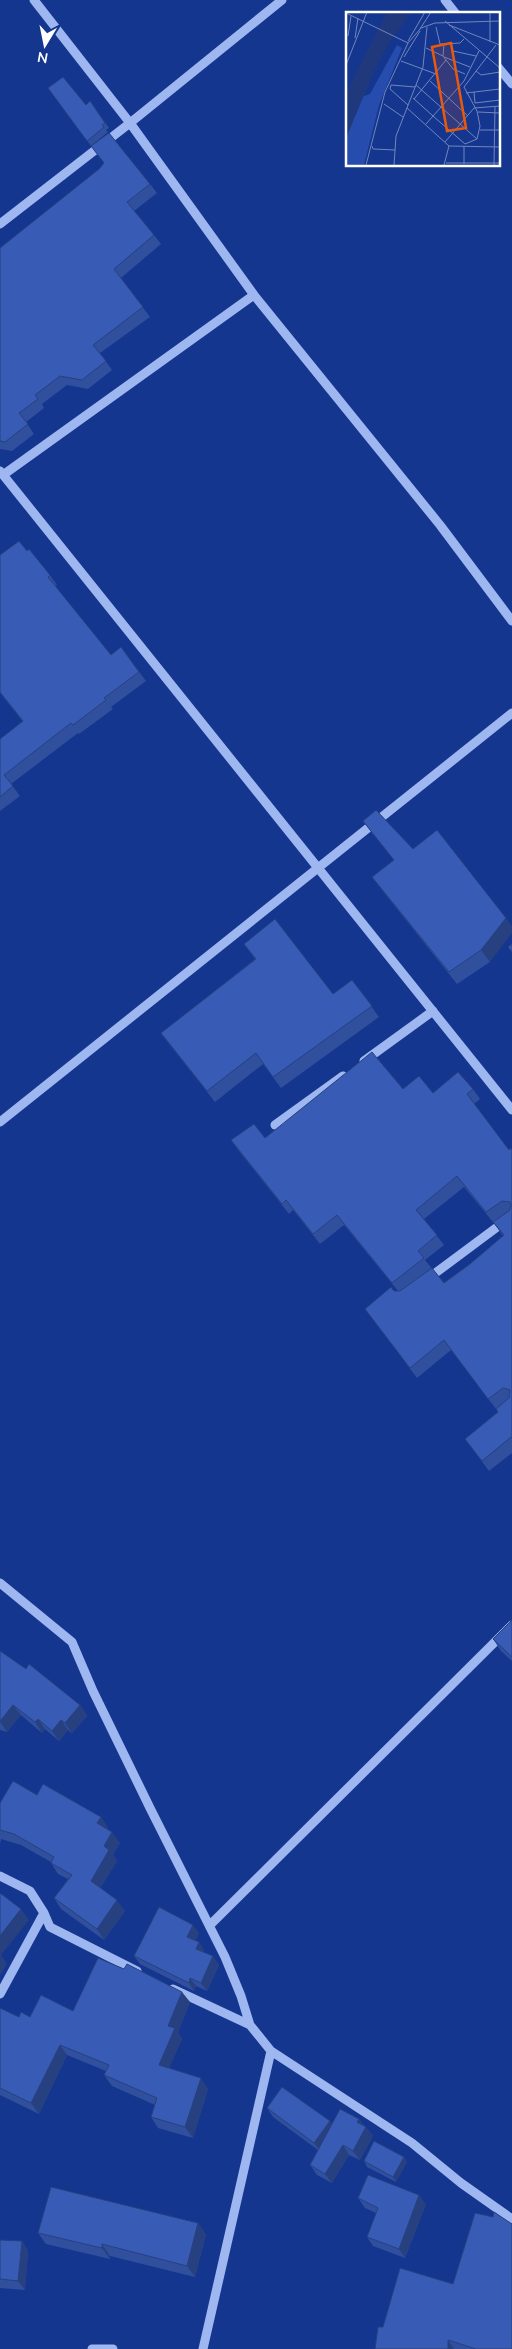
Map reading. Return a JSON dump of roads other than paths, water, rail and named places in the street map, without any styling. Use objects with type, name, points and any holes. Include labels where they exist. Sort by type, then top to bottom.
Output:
[{"type":"street","points":[[34,0],[130,123],[254,296],[440,525],[512,621]]},
{"type":"street","points":[[0,224],[130,123],[282,0]]},
{"type":"street","points":[[445,0],[454,12]]},
{"type":"street","points":[[500,69],[512,84]]},
{"type":"street","points":[[254,296],[2,473],[512,1110]]},
{"type":"street","points":[[0,1122],[234,936],[318,866],[512,713]]},
{"type":"street","points":[[275,1125],[433,1011]]},
{"type":"street","points":[[420,1285],[512,1216]]},
{"type":"street","points":[[0,1583],[72,1642],[93,1691],[231,1969],[250,2025],[271,2051],[412,2143],[461,2183],[512,2219]]},
{"type":"street","points":[[210,1925],[512,1625]]},
{"type":"street","points":[[0,1876],[30,1891],[44,1913],[50,1927],[145,1974]]},
{"type":"street","points":[[0,1994],[44,1913]]},
{"type":"street","points":[[162,1983],[250,2025]]},
{"type":"street","points":[[203,2349],[271,2051]]},
{"type":"street","points":[[92,2349],[113,2349]]}]
